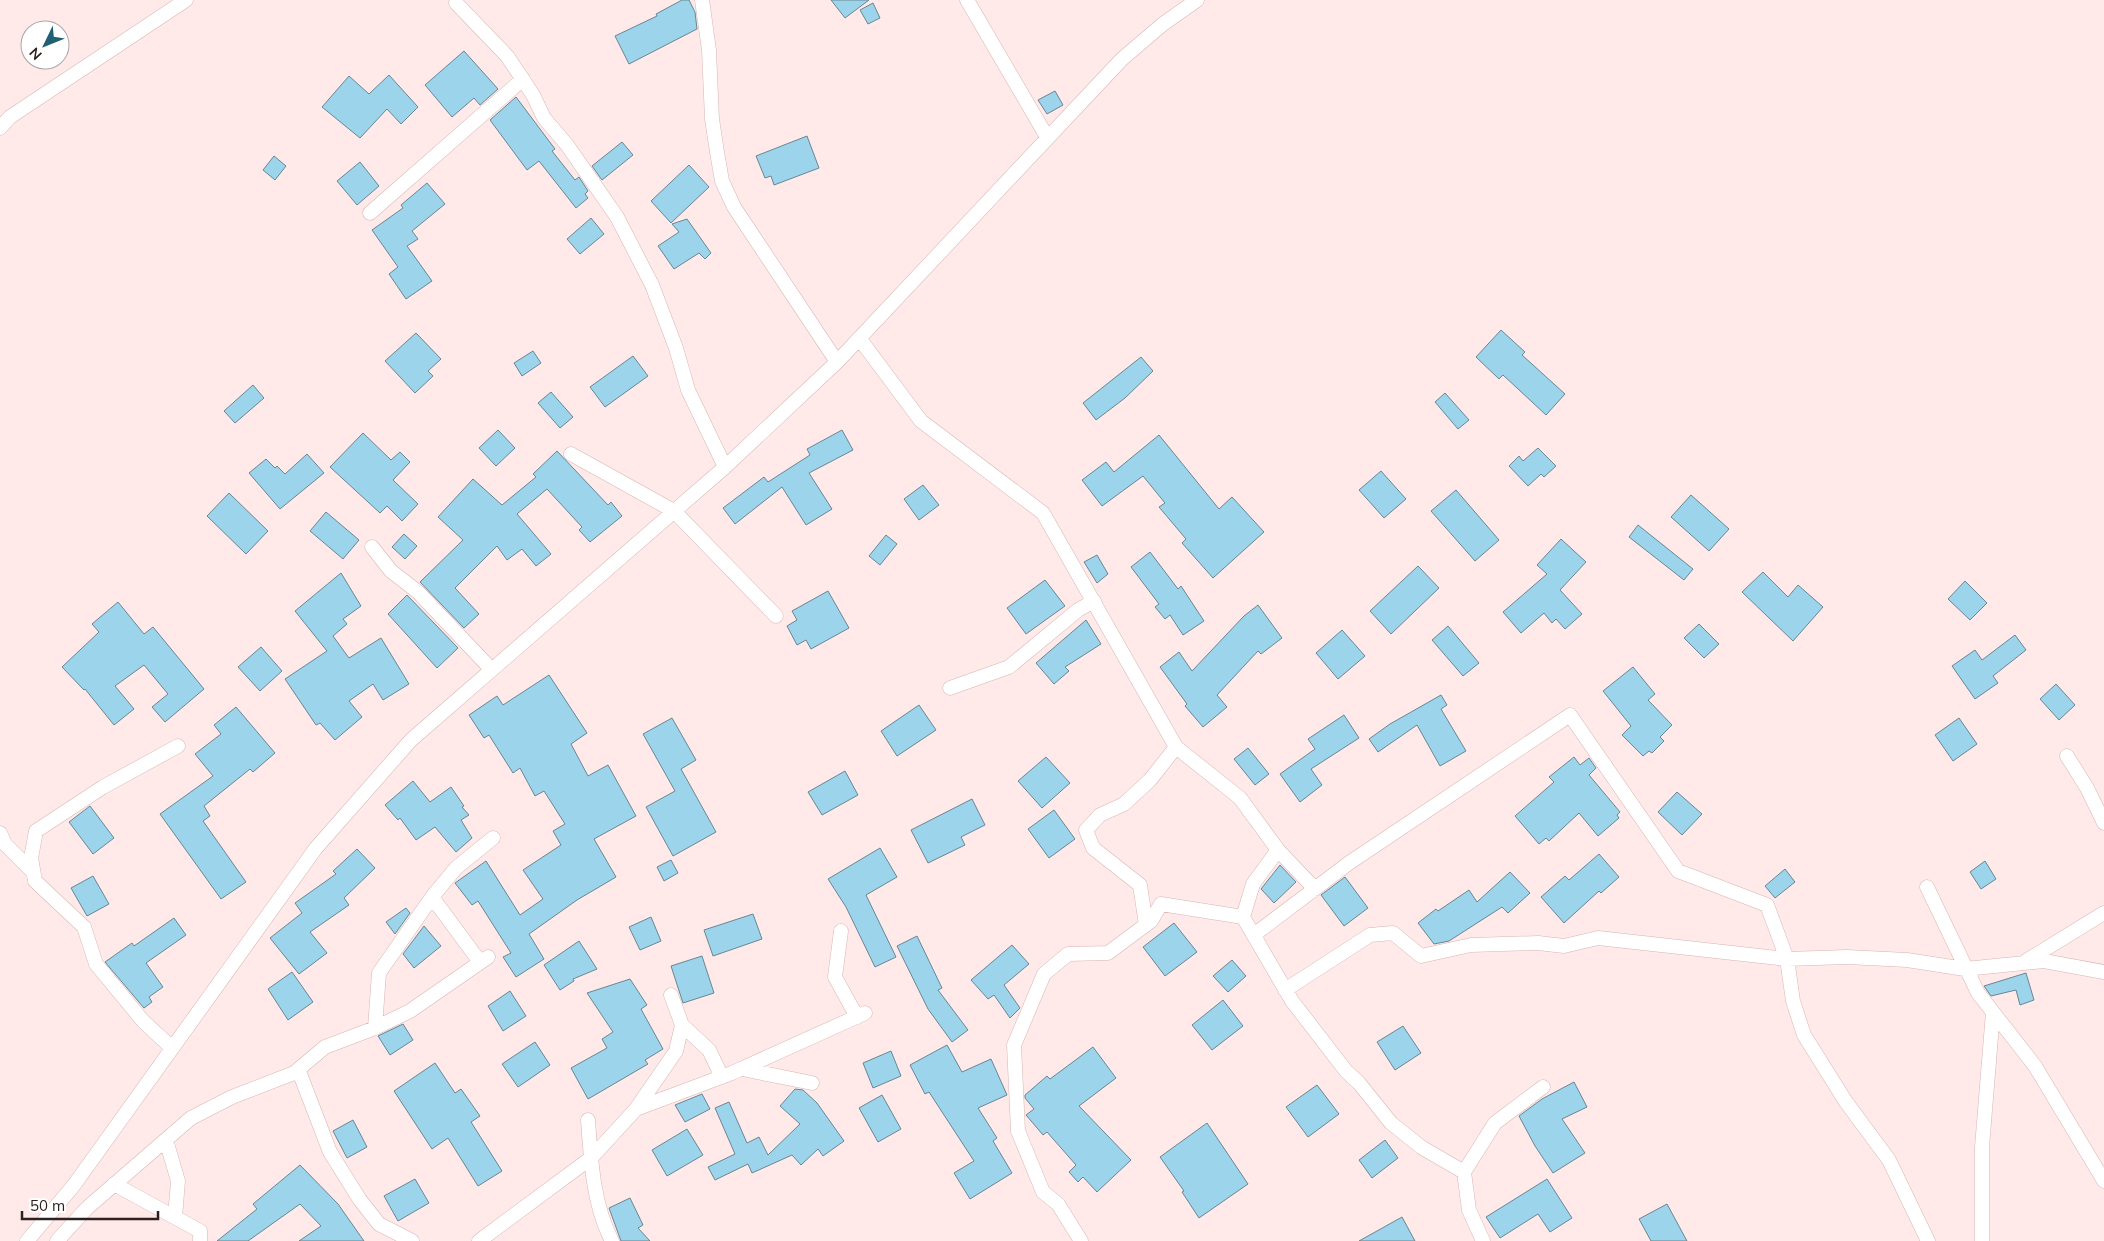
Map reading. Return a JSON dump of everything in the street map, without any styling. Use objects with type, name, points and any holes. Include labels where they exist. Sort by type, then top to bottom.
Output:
[{"type":"street","points":[[0,128],[10,116],[186,0]]},
{"type":"street","points":[[702,0],[709,50],[712,119],[722,181],[734,207],[837,362]]},
{"type":"street","points":[[967,0],[1047,137]]},
{"type":"street","points":[[27,1241],[74,1185],[171,1047],[316,848],[411,740],[726,467],[837,362],[1122,59],[1163,24],[1197,0]]},
{"type":"street","points":[[456,3],[507,56],[523,79],[544,118],[566,145],[617,217],[652,285],[676,348],[688,390],[726,467]]},
{"type":"street","points":[[370,212],[523,79]]},
{"type":"street","points":[[859,338],[921,421],[1043,512],[1176,747],[1240,798],[1278,850],[1315,889]]},
{"type":"street","points":[[571,454],[674,511],[776,616]]},
{"type":"street","points":[[372,547],[391,572],[418,592],[491,669]]},
{"type":"street","points":[[950,688],[1009,666],[1078,610],[1094,601]]},
{"type":"street","points":[[1255,934],[1349,863],[1570,715],[1678,871],[1767,905],[1787,959],[1793,1001],[1804,1035],[1846,1102],[1889,1160],[1928,1241]]},
{"type":"street","points":[[171,1047],[143,1021],[96,964],[84,927],[35,881],[30,858],[36,832],[103,787],[178,746]]},
{"type":"street","points":[[1146,925],[1140,885],[1093,848],[1086,830],[1100,815],[1124,804],[1150,780],[1176,747]]},
{"type":"street","points":[[2067,756],[2087,788],[2104,823]]},
{"type":"street","points":[[0,833],[5,844],[33,872]]},
{"type":"street","points":[[375,1028],[379,973],[432,897],[456,868],[492,838]]},
{"type":"street","points":[[1243,917],[1253,884],[1278,850]]},
{"type":"street","points":[[1927,887],[1978,993],[2035,1066],[2104,1181]]},
{"type":"street","points":[[62,1239],[87,1208],[191,1118],[232,1097],[294,1072],[325,1047],[375,1028],[410,1011],[484,959],[432,897]]},
{"type":"street","points":[[1081,1241],[1062,1210],[1043,1192],[1018,1131],[1014,1045],[1044,974],[1068,954],[1108,954],[1151,921],[1161,904],[1243,917],[1255,934],[1285,990],[1325,1046],[1346,1071],[1359,1082],[1391,1123],[1421,1147],[1464,1172]]},
{"type":"street","points":[[2022,963],[2104,913]]},
{"type":"street","points":[[636,1109],[742,1069],[861,1015],[835,977],[841,931]]},
{"type":"street","points":[[1285,990],[1370,935],[1393,933],[1422,956],[1471,945],[1538,943],[1564,946],[1598,938],[1787,959],[1907,960],[1965,969],[2044,961],[2104,972]]},
{"type":"street","points":[[671,995],[682,1024],[709,1050],[722,1077]]},
{"type":"street","points":[[1982,1241],[1982,1148],[1993,1012]]},
{"type":"street","points":[[479,1241],[590,1158],[636,1109],[676,1050],[682,1024]]},
{"type":"street","points":[[742,1069],[812,1083]]},
{"type":"street","points":[[294,1072],[300,1074],[308,1090],[330,1152],[360,1200],[379,1224],[412,1241]]},
{"type":"street","points":[[1483,1241],[1469,1210],[1464,1172],[1495,1123],[1542,1088]]},
{"type":"street","points":[[588,1120],[590,1158],[601,1216],[612,1241]]},
{"type":"street","points":[[166,1140],[178,1181],[175,1217]]},
{"type":"street","points":[[114,1184],[200,1231],[200,1241]]},
{"type":"building","points":[[682,0],[689,0],[695,12],[697,29],[629,64],[615,36],[657,16],[656,14]]},
{"type":"building","points":[[831,0],[869,0],[845,18]]},
{"type":"building","points":[[873,3],[880,18],[868,24],[860,10]]},
{"type":"building","points":[[464,51],[498,89],[480,105],[474,98],[452,117],[425,85]]},
{"type":"building","points":[[389,75],[418,107],[401,124],[387,109],[360,138],[322,107],[349,76],[369,94]]},
{"type":"building","points":[[1055,91],[1063,105],[1047,114],[1038,100]]},
{"type":"building","points":[[516,97],[555,149],[552,151],[575,180],[579,177],[588,191],[585,194],[588,198],[576,208],[539,161],[527,170],[490,120]]},
{"type":"building","points":[[807,136],[819,168],[774,185],[771,176],[765,178],[756,156]]},
{"type":"building","points":[[622,142],[633,155],[602,180],[592,166]]},
{"type":"building","points":[[274,156],[286,166],[275,180],[263,170]]},
{"type":"building","points":[[360,162],[379,186],[357,205],[337,181]]},
{"type":"building","points":[[689,165],[709,187],[671,223],[651,201]]},
{"type":"building","points":[[427,183],[445,204],[412,231],[418,239],[407,246],[432,281],[406,299],[389,274],[398,267],[372,230],[403,208],[401,205]]},
{"type":"building","points":[[591,218],[604,234],[580,254],[567,239]]},
{"type":"building","points":[[687,219],[711,253],[705,259],[699,253],[674,269],[658,246],[679,232],[672,224]]},
{"type":"building","points":[[1501,330],[1525,352],[1522,355],[1565,394],[1546,415],[1503,375],[1499,379],[1476,357]]},
{"type":"building","points":[[416,333],[441,359],[428,371],[433,376],[415,393],[385,361]]},
{"type":"building","points":[[533,351],[541,363],[522,376],[514,363]]},
{"type":"building","points":[[633,356],[648,376],[605,407],[590,387]]},
{"type":"building","points":[[1141,357],[1153,371],[1125,398],[1096,420],[1083,403]]},
{"type":"building","points":[[253,385],[264,398],[235,423],[224,411]]},
{"type":"building","points":[[551,392],[573,417],[560,428],[538,403]]},
{"type":"building","points":[[1445,393],[1469,420],[1458,429],[1435,402]]},
{"type":"building","points":[[498,430],[515,448],[496,466],[479,448]]},
{"type":"building","points":[[842,430],[853,450],[809,473],[832,509],[806,525],[782,487],[735,524],[723,508],[764,477],[768,482],[810,455],[807,449]]},
{"type":"building","points":[[363,433],[391,460],[400,452],[410,462],[393,480],[418,504],[402,521],[387,506],[380,513],[330,467]]},
{"type":"building","points":[[1159,435],[1219,509],[1232,497],[1264,532],[1213,578],[1182,543],[1186,539],[1159,507],[1165,503],[1143,476],[1102,506],[1082,480],[1106,462],[1114,472]]},
{"type":"building","points":[[1538,448],[1556,466],[1544,477],[1541,474],[1528,486],[1509,466],[1519,456],[1523,461]]},
{"type":"building","points":[[557,451],[608,505],[611,502],[622,516],[590,542],[579,530],[582,527],[547,489],[517,514],[551,554],[536,566],[522,549],[507,560],[497,546],[455,588],[479,614],[464,628],[420,582],[463,540],[438,517],[473,479],[502,505],[536,477],[533,474]]},
{"type":"building","points":[[307,454],[324,473],[280,509],[249,473],[266,459],[285,474]]},
{"type":"building","points":[[1381,471],[1406,499],[1384,518],[1359,490]]},
{"type":"building","points":[[923,485],[939,505],[919,520],[904,499]]},
{"type":"building","points":[[1456,490],[1499,540],[1475,561],[1431,511]]},
{"type":"building","points":[[229,493],[268,531],[246,554],[207,516]]},
{"type":"building","points":[[1691,495],[1729,529],[1709,551],[1671,517]]},
{"type":"building","points":[[326,512],[359,540],[343,559],[310,531]]},
{"type":"building","points":[[1638,525],[1693,569],[1684,580],[1629,537]]},
{"type":"building","points":[[404,534],[417,546],[405,559],[392,547]]},
{"type":"building","points":[[886,535],[897,544],[880,565],[869,556]]},
{"type":"building","points":[[1561,539],[1586,562],[1560,590],[1582,614],[1565,629],[1556,619],[1552,623],[1544,613],[1521,633],[1503,612],[1547,574],[1537,565]]},
{"type":"building","points":[[1150,552],[1178,589],[1181,586],[1204,621],[1183,635],[1170,615],[1165,619],[1155,607],[1159,604],[1131,567]]},
{"type":"building","points":[[1097,555],[1108,574],[1097,583],[1084,562]]},
{"type":"building","points":[[1418,566],[1439,588],[1391,634],[1370,611]]},
{"type":"building","points":[[1763,572],[1788,597],[1798,585],[1823,607],[1793,641],[1742,592]]},
{"type":"building","points":[[341,573],[361,606],[343,619],[347,624],[333,636],[349,658],[381,638],[409,684],[383,700],[373,684],[349,701],[362,717],[335,740],[320,723],[316,725],[285,679],[327,651],[295,611]]},
{"type":"building","points":[[1045,580],[1065,606],[1026,634],[1007,608]]},
{"type":"building","points":[[1965,581],[1987,603],[1970,620],[1948,599]]},
{"type":"building","points":[[828,591],[849,628],[811,649],[806,640],[797,645],[787,626],[797,620],[792,611]]},
{"type":"building","points":[[407,595],[458,648],[437,668],[388,614]]},
{"type":"building","points":[[118,602],[144,634],[153,627],[204,689],[165,722],[152,707],[168,694],[144,665],[115,686],[134,709],[114,725],[85,689],[62,667],[99,632],[92,624]]},
{"type":"building","points":[[1258,605],[1282,638],[1261,654],[1258,651],[1217,695],[1227,707],[1203,727],[1185,706],[1187,704],[1160,667],[1179,652],[1192,671],[1244,616]]},
{"type":"building","points":[[1086,620],[1101,644],[1065,667],[1069,671],[1054,684],[1036,663]]},
{"type":"building","points":[[1699,624],[1719,644],[1704,658],[1684,638]]},
{"type":"building","points":[[1448,626],[1479,663],[1463,676],[1432,640]]},
{"type":"building","points":[[1342,630],[1365,656],[1338,679],[1316,653]]},
{"type":"building","points":[[2015,635],[2026,650],[1993,676],[1998,683],[1975,699],[1952,666],[1975,650],[1982,660]]},
{"type":"building","points":[[261,647],[282,671],[260,691],[238,667]]},
{"type":"building","points":[[1633,667],[1655,694],[1648,700],[1672,725],[1660,737],[1664,741],[1652,753],[1649,751],[1643,756],[1622,735],[1631,726],[1603,691]]},
{"type":"building","points":[[549,675],[587,733],[571,744],[588,776],[608,765],[636,816],[594,839],[616,877],[577,900],[529,934],[544,959],[516,977],[503,957],[511,953],[478,901],[472,905],[455,883],[486,861],[520,915],[543,899],[523,870],[561,845],[553,831],[565,824],[544,791],[535,796],[520,768],[513,773],[489,735],[484,738],[469,715],[497,696],[503,705]]},
{"type":"building","points":[[2056,684],[2075,705],[2059,720],[2040,699]]},
{"type":"building","points":[[1441,695],[1447,705],[1441,709],[1466,751],[1440,766],[1417,725],[1378,752],[1369,739],[1390,724]]},
{"type":"building","points":[[919,705],[936,730],[897,756],[881,731]]},
{"type":"building","points":[[236,707],[275,753],[253,772],[250,769],[204,806],[210,816],[203,821],[246,882],[221,899],[160,814],[213,776],[195,754],[221,734],[214,725]]},
{"type":"building","points":[[1344,715],[1359,738],[1311,769],[1322,785],[1300,802],[1280,774],[1315,749],[1308,739]]},
{"type":"building","points":[[672,718],[696,760],[681,769],[716,832],[673,856],[646,807],[675,791],[643,734]]},
{"type":"building","points":[[1959,718],[1977,744],[1953,761],[1935,735]]},
{"type":"building","points":[[1248,748],[1269,774],[1255,785],[1234,759]]},
{"type":"building","points":[[1046,757],[1070,783],[1042,808],[1018,781]]},
{"type":"building","points":[[1574,757],[1580,765],[1589,758],[1596,768],[1589,775],[1620,812],[1617,815],[1619,818],[1598,836],[1579,813],[1549,841],[1546,838],[1539,844],[1515,816],[1554,782],[1549,777]]},
{"type":"building","points":[[845,771],[858,795],[822,815],[808,792]]},
{"type":"building","points":[[413,781],[430,802],[451,787],[464,806],[462,807],[469,815],[461,820],[472,838],[456,852],[435,827],[416,840],[400,818],[398,820],[385,805]]},
{"type":"building","points":[[1677,792],[1702,814],[1682,835],[1658,812]]},
{"type":"building","points":[[972,799],[985,825],[961,837],[965,845],[928,863],[911,830]]},
{"type":"building","points":[[90,806],[114,838],[93,854],[69,822]]},
{"type":"building","points":[[1054,810],[1075,839],[1049,858],[1028,829]]},
{"type":"building","points":[[880,848],[897,877],[866,895],[896,957],[875,967],[846,907],[828,879]]},
{"type":"building","points":[[357,849],[375,868],[344,898],[349,905],[310,932],[327,953],[299,974],[270,938],[302,913],[295,903],[336,874],[333,871]]},
{"type":"building","points":[[1599,854],[1619,877],[1601,893],[1599,891],[1564,923],[1541,897],[1565,876],[1569,880]]},
{"type":"building","points":[[671,860],[678,873],[664,881],[657,867]]},
{"type":"building","points":[[1985,861],[1996,879],[1981,889],[1970,872]]},
{"type":"building","points":[[1280,865],[1296,882],[1274,903],[1261,889]]},
{"type":"building","points":[[1785,869],[1795,882],[1775,898],[1765,886]]},
{"type":"building","points":[[1510,872],[1530,893],[1508,913],[1502,907],[1449,941],[1434,944],[1418,923],[1436,909],[1438,911],[1469,890],[1477,902]]},
{"type":"building","points":[[93,876],[109,904],[87,916],[71,888]]},
{"type":"building","points":[[1345,877],[1368,908],[1344,926],[1321,895]]},
{"type":"building","points":[[406,908],[410,913],[395,934],[386,922]]},
{"type":"building","points":[[753,914],[762,939],[713,956],[704,930]]},
{"type":"building","points":[[651,917],[661,941],[640,950],[629,927]]},
{"type":"building","points":[[174,918],[186,935],[146,963],[163,987],[149,997],[152,1002],[144,1008],[105,962],[132,943],[134,946]]},
{"type":"building","points":[[1174,923],[1197,952],[1165,976],[1143,947]]},
{"type":"building","points":[[424,926],[441,946],[414,968],[403,954]]},
{"type":"building","points":[[917,936],[942,988],[938,990],[968,1030],[952,1042],[928,1009],[897,946]]},
{"type":"building","points":[[579,941],[597,969],[573,979],[574,981],[560,990],[544,965]]},
{"type":"building","points":[[1012,945],[1029,964],[1004,985],[1020,1008],[1010,1018],[994,995],[988,999],[971,980]]},
{"type":"building","points":[[702,956],[714,993],[683,1003],[671,966]]},
{"type":"building","points":[[1232,960],[1246,976],[1228,992],[1213,976]]},
{"type":"building","points":[[292,972],[313,1002],[288,1020],[268,989]]},
{"type":"building","points":[[2026,973],[2034,1000],[2020,1005],[2016,990],[1991,996],[1984,986]]},
{"type":"building","points":[[630,979],[647,1005],[641,1009],[663,1049],[645,1060],[648,1064],[588,1099],[571,1068],[607,1048],[602,1039],[613,1032],[587,993]]},
{"type":"building","points":[[510,991],[526,1016],[503,1031],[488,1006]]},
{"type":"building","points":[[1223,1000],[1243,1026],[1212,1050],[1192,1025]]},
{"type":"building","points":[[403,1024],[413,1040],[390,1055],[378,1036]]},
{"type":"building","points":[[1403,1026],[1421,1053],[1395,1070],[1377,1042]]},
{"type":"building","points":[[535,1042],[550,1065],[518,1087],[502,1064]]},
{"type":"building","points":[[947,1045],[962,1072],[991,1059],[1007,1095],[978,1108],[997,1138],[993,1141],[1012,1173],[970,1199],[954,1173],[974,1161],[929,1092],[925,1094],[910,1065]]},
{"type":"building","points":[[1093,1047],[1116,1078],[1079,1106],[1131,1160],[1097,1192],[1083,1177],[1078,1182],[1069,1172],[1076,1165],[1047,1132],[1043,1135],[1026,1115],[1034,1109],[1025,1098],[1025,1095],[1047,1076],[1050,1079]]},
{"type":"building","points":[[891,1051],[901,1076],[873,1088],[863,1063]]},
{"type":"building","points":[[435,1063],[455,1093],[461,1089],[480,1116],[471,1122],[502,1171],[478,1186],[448,1138],[432,1149],[394,1091]]},
{"type":"building","points":[[1574,1082],[1587,1107],[1562,1119],[1585,1153],[1553,1173],[1535,1146],[1519,1116],[1542,1099]]},
{"type":"building","points":[[1317,1085],[1339,1114],[1308,1137],[1286,1107]]},
{"type":"building","points":[[795,1089],[803,1090],[817,1103],[844,1141],[823,1156],[818,1149],[801,1165],[792,1155],[752,1173],[748,1164],[715,1180],[708,1167],[735,1154],[715,1108],[729,1102],[747,1143],[759,1137],[768,1155],[800,1124],[780,1106]]},
{"type":"building","points":[[702,1094],[710,1109],[685,1122],[675,1105]]},
{"type":"building","points":[[882,1095],[901,1129],[878,1142],[859,1108]]},
{"type":"building","points":[[353,1120],[367,1147],[347,1158],[333,1131]]},
{"type":"building","points":[[1207,1123],[1248,1184],[1199,1218],[1182,1192],[1184,1191],[1160,1157]]},
{"type":"building","points":[[687,1129],[703,1155],[667,1176],[652,1150]]},
{"type":"building","points":[[1385,1140],[1398,1158],[1372,1178],[1359,1160]]},
{"type":"building","points":[[300,1165],[338,1204],[364,1241],[299,1241],[321,1226],[300,1204],[248,1241],[217,1241],[257,1209],[253,1204]]},
{"type":"building","points":[[415,1179],[429,1203],[398,1221],[384,1196]]},
{"type":"building","points":[[1547,1179],[1572,1218],[1550,1232],[1538,1214],[1500,1238],[1486,1217]]},
{"type":"building","points":[[630,1198],[643,1225],[638,1228],[650,1241],[621,1241],[609,1208]]},
{"type":"building","points":[[1667,1204],[1687,1241],[1651,1241],[1639,1219]]},
{"type":"building","points":[[1402,1217],[1415,1241],[1359,1241]]}]
